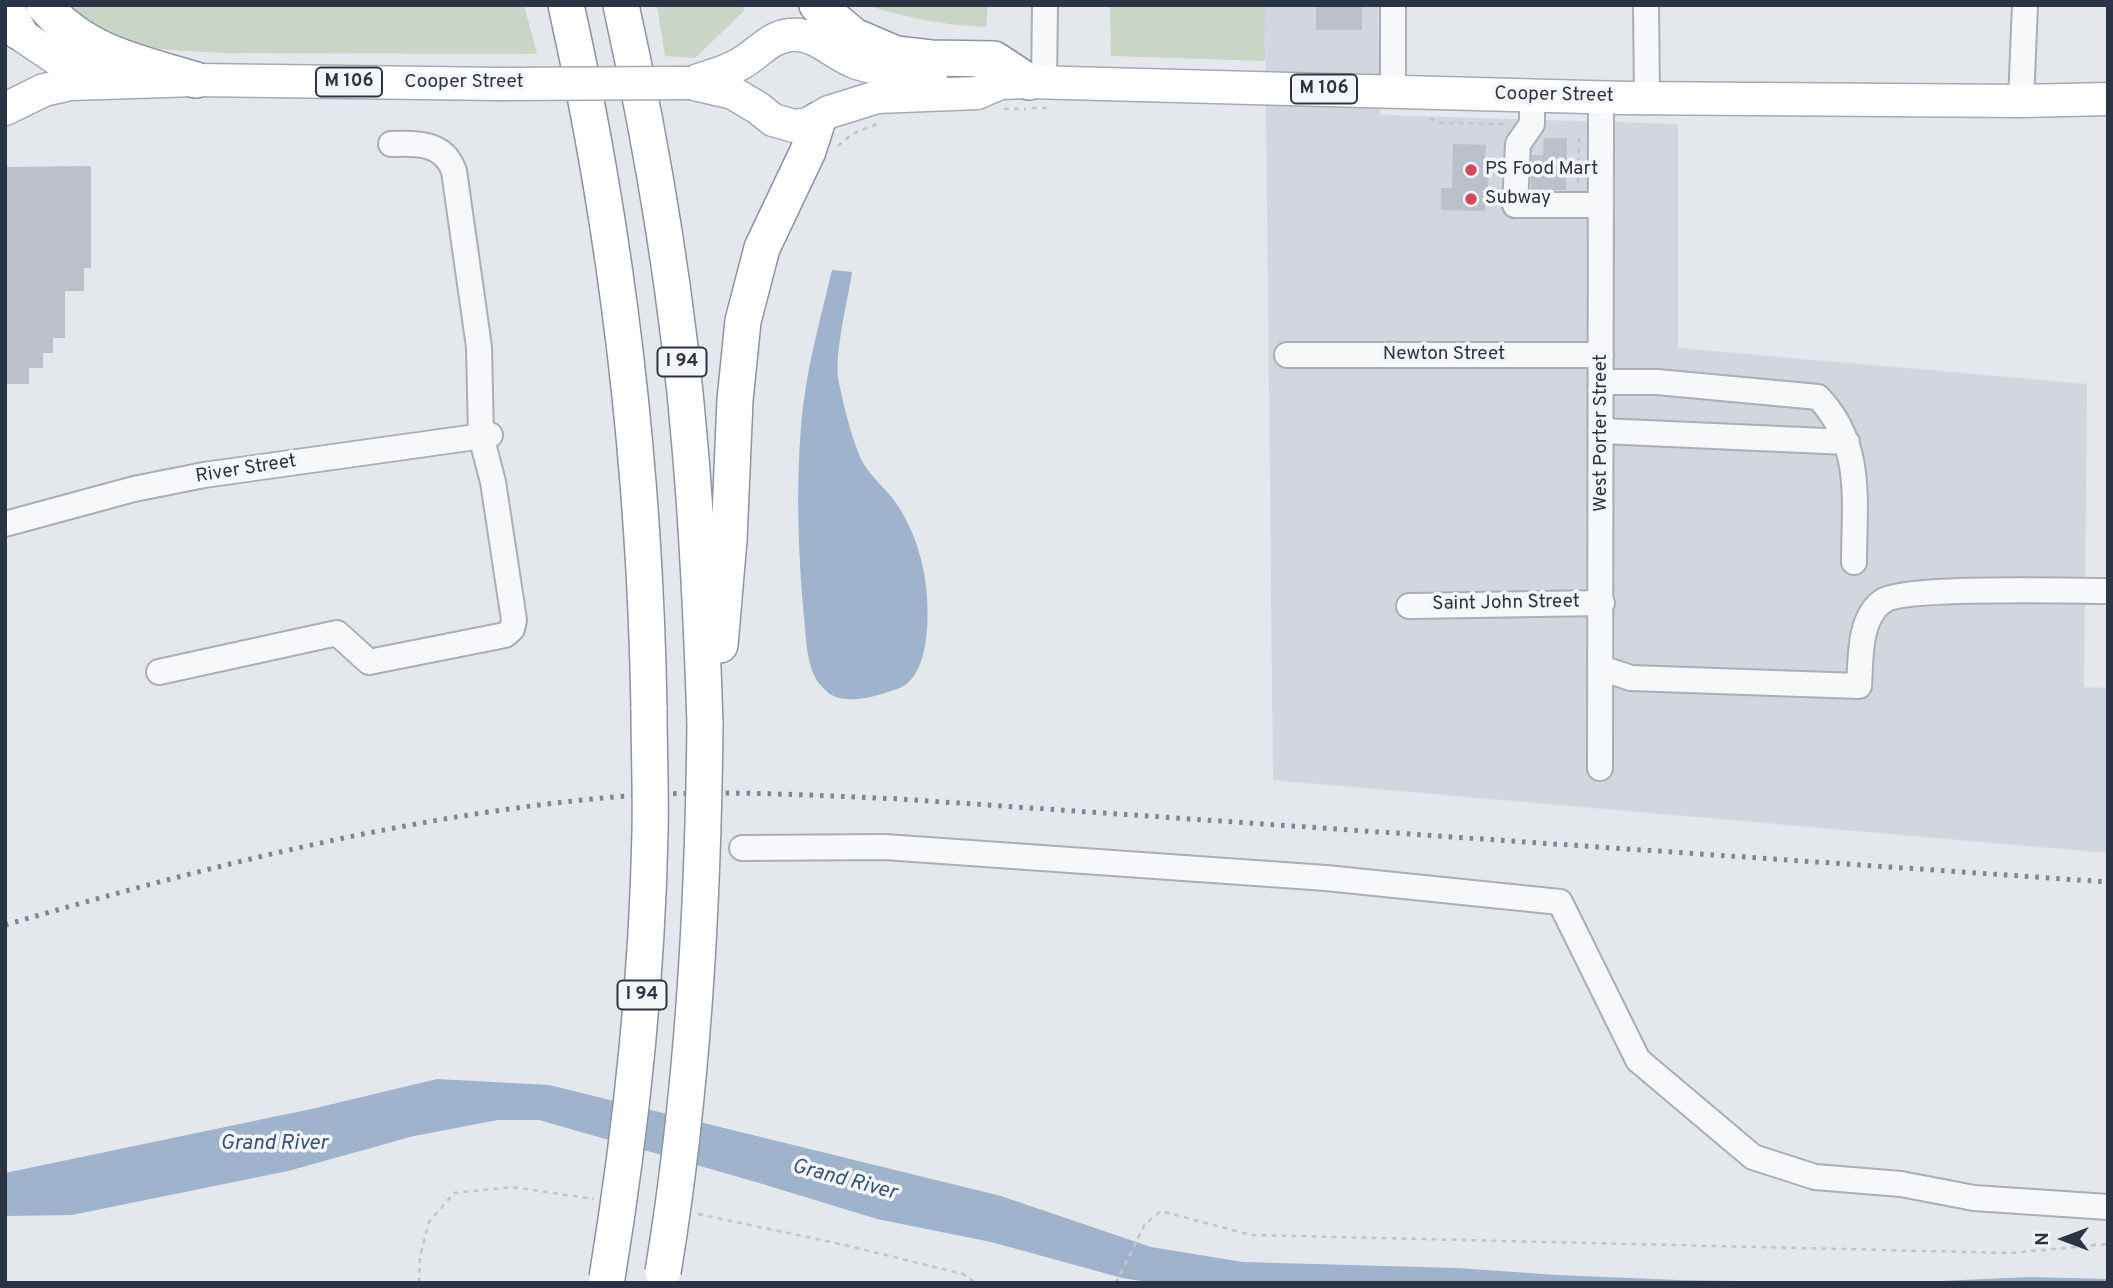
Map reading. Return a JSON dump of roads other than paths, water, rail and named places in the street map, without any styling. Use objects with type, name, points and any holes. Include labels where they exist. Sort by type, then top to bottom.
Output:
[{"type":"highway","points":[[44,5],[67,29],[98,48],[196,80]]},
{"type":"highway","points":[[555,5],[587,111]]},
{"type":"highway","name":"I 94","points":[[566,5],[602,188],[624,338],[638,473],[647,628],[650,830],[645,955],[635,1076],[607,1280]]},
{"type":"highway","name":"I 94","points":[[621,5],[653,167],[679,340],[697,532],[705,723],[703,875],[694,1026],[681,1150],[662,1277]]},
{"type":"highway","points":[[801,5],[825,46]]},
{"type":"highway","points":[[817,5],[854,36],[896,54],[931,58],[994,59],[1023,93]]},
{"type":"highway","points":[[705,723],[723,624],[735,400],[743,321],[757,265],[770,229],[818,127]]},
{"type":"main road","name":"Cooper Street","points":[[10,21],[48,54],[77,66],[196,80]]},
{"type":"main road","points":[[9,108],[29,90],[35,73],[32,49],[10,21]]},
{"type":"main road","name":"Cooper Street","points":[[690,83],[734,68],[771,41],[789,35],[808,36],[858,63],[879,68],[980,71],[1023,93]]},
{"type":"main road","points":[[818,127],[838,96],[841,82],[839,68],[825,46]]},
{"type":"main road","points":[[758,108],[751,94],[749,80],[751,66],[759,51]]},
{"type":"main road","name":"Cooper Street","points":[[9,108],[58,86],[196,80],[501,84],[690,83],[733,93],[773,120],[787,125],[818,127],[877,97],[978,93],[1394,92],[1532,110],[1601,97],[2021,101],[2108,99]]},
{"type":"street","points":[[1023,93],[1045,5]]},
{"type":"street","points":[[1393,5],[1394,92]]},
{"type":"street","points":[[1646,5],[1647,97]]},
{"type":"street","points":[[2021,101],[2025,5]]},
{"type":"street","name":"West Porter Street","points":[[1600,768],[1601,355],[1589,205],[1601,97]]},
{"type":"street","points":[[1532,110],[1518,144],[1515,205],[1589,205]]},
{"type":"street","points":[[159,673],[337,633],[369,662],[509,632],[514,620],[491,475],[479,347],[454,171],[448,159],[431,146],[418,143],[391,144]]},
{"type":"street","name":"Newton Street","points":[[1287,355],[1601,355]]},
{"type":"street","points":[[1601,382],[1657,383],[1818,397],[1833,412],[1847,443],[1854,469],[1854,562]]},
{"type":"street","points":[[1602,431],[1847,443]]},
{"type":"street","name":"River Street","points":[[5,524],[134,489],[193,478],[486,436]]},
{"type":"street","points":[[1601,668],[1631,678],[1859,686],[1864,632],[1872,613],[1882,601],[1893,596],[1926,593],[2108,591]]},
{"type":"street","name":"Saint John Street","points":[[1409,606],[1602,603]]},
{"type":"street","points":[[742,848],[885,847],[1326,878],[1560,902],[1638,1060],[1753,1157],[1815,1177],[1900,1184],[1974,1198],[2108,1207]]},
{"type":"water","points":[[832,270],[852,272],[838,359],[841,392],[851,431],[865,466],[896,502],[911,530],[921,560],[927,598],[926,636],[918,670],[909,682],[897,689],[855,699],[830,694],[818,683],[813,672],[807,648],[800,569],[798,522],[803,406]]},
{"type":"water","name":"Grand River","points":[[437,1079],[549,1085],[1001,1196],[1151,1247],[1243,1262],[1457,1268],[1678,1280],[1869,1283],[1154,1283],[1122,1278],[991,1242],[877,1219],[539,1120],[498,1120],[414,1136],[288,1171],[72,1215],[5,1216],[5,1173],[316,1108]]},
{"type":"water","points":[[2030,1277],[2108,1279],[2108,1283],[1895,1283]]},
{"type":"railway","points":[[5,925],[155,883],[383,830],[537,805],[685,793],[900,799],[2108,882]]},
{"type":"place","name":"PS Food Mart","points":[[1471,170]]},
{"type":"place","name":"Subway","points":[[1471,199]]}]
